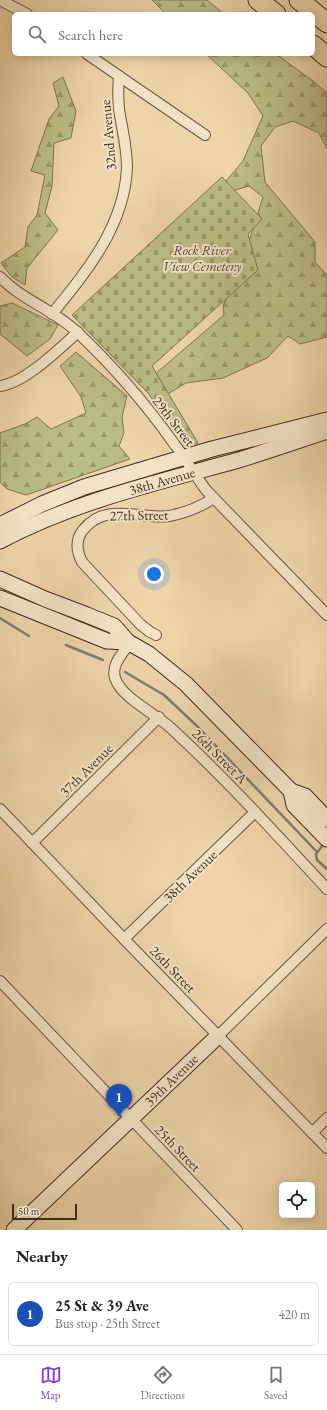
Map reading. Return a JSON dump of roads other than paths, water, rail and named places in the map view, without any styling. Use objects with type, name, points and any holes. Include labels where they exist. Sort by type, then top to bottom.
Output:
[{"type":"highway","points":[[258,0],[273,12]]},
{"type":"highway","points":[[299,0],[314,12]]},
{"type":"highway","points":[[315,13],[327,23]]},
{"type":"highway","points":[[315,47],[327,57]]},
{"type":"street","points":[[0,0],[23,12]]},
{"type":"street","points":[[90,56],[205,135]]},
{"type":"street","name":"32nd Avenue","points":[[52,314],[101,248],[111,230],[121,203],[127,168],[126,150],[119,109],[119,76]]},
{"type":"street","name":"29th Street","points":[[0,277],[10,286],[67,323],[78,332],[129,386],[184,457],[192,472],[214,498],[327,615]]},
{"type":"street","points":[[0,386],[10,384],[27,375],[78,332]]},
{"type":"street","name":"38th Avenue","points":[[2,537],[42,504],[84,487],[184,457],[327,420]]},
{"type":"street","name":"38th Avenue","points":[[2,537],[82,505],[285,446],[327,431]]},
{"type":"street","name":"27th Street","points":[[156,635],[140,624],[82,562],[78,555],[77,547],[80,533],[92,521],[106,514],[126,513],[150,516],[168,516],[187,512],[214,498]]},
{"type":"street","points":[[2,579],[45,599],[114,626],[129,642],[154,658],[186,684],[291,791],[305,796],[327,819]]},
{"type":"street","points":[[0,598],[107,641],[129,642]]},
{"type":"street","name":"26th Street A","points":[[129,642],[115,664],[114,671],[123,692],[172,729],[255,812],[327,889]]},
{"type":"street","name":"37th Avenue","points":[[32,842],[159,718]]},
{"type":"street","points":[[291,791],[294,806],[327,839]]},
{"type":"street","name":"26th Street","points":[[0,809],[327,1148]]},
{"type":"street","name":"38th Avenue","points":[[124,939],[255,812]]},
{"type":"street","name":"39th Avenue","points":[[14,1230],[218,1036],[327,929]]},
{"type":"street","name":"25th Street","points":[[0,981],[237,1230]]},
{"type":"street","points":[[312,1133],[327,1118]]},
{"type":"waterway","points":[[0,618],[29,636]]},
{"type":"waterway","points":[[66,645],[103,660]]},
{"type":"waterway","points":[[125,672],[164,695],[197,726],[317,852]]},
{"type":"waterway","points":[[322,846],[316,854],[317,860],[327,869]]},
{"type":"place","name":"25 St & 39 Ave","points":[[119,1117]]},
{"type":"park label","name":"Rock River View Cemetery","points":[[202,258]]}]
